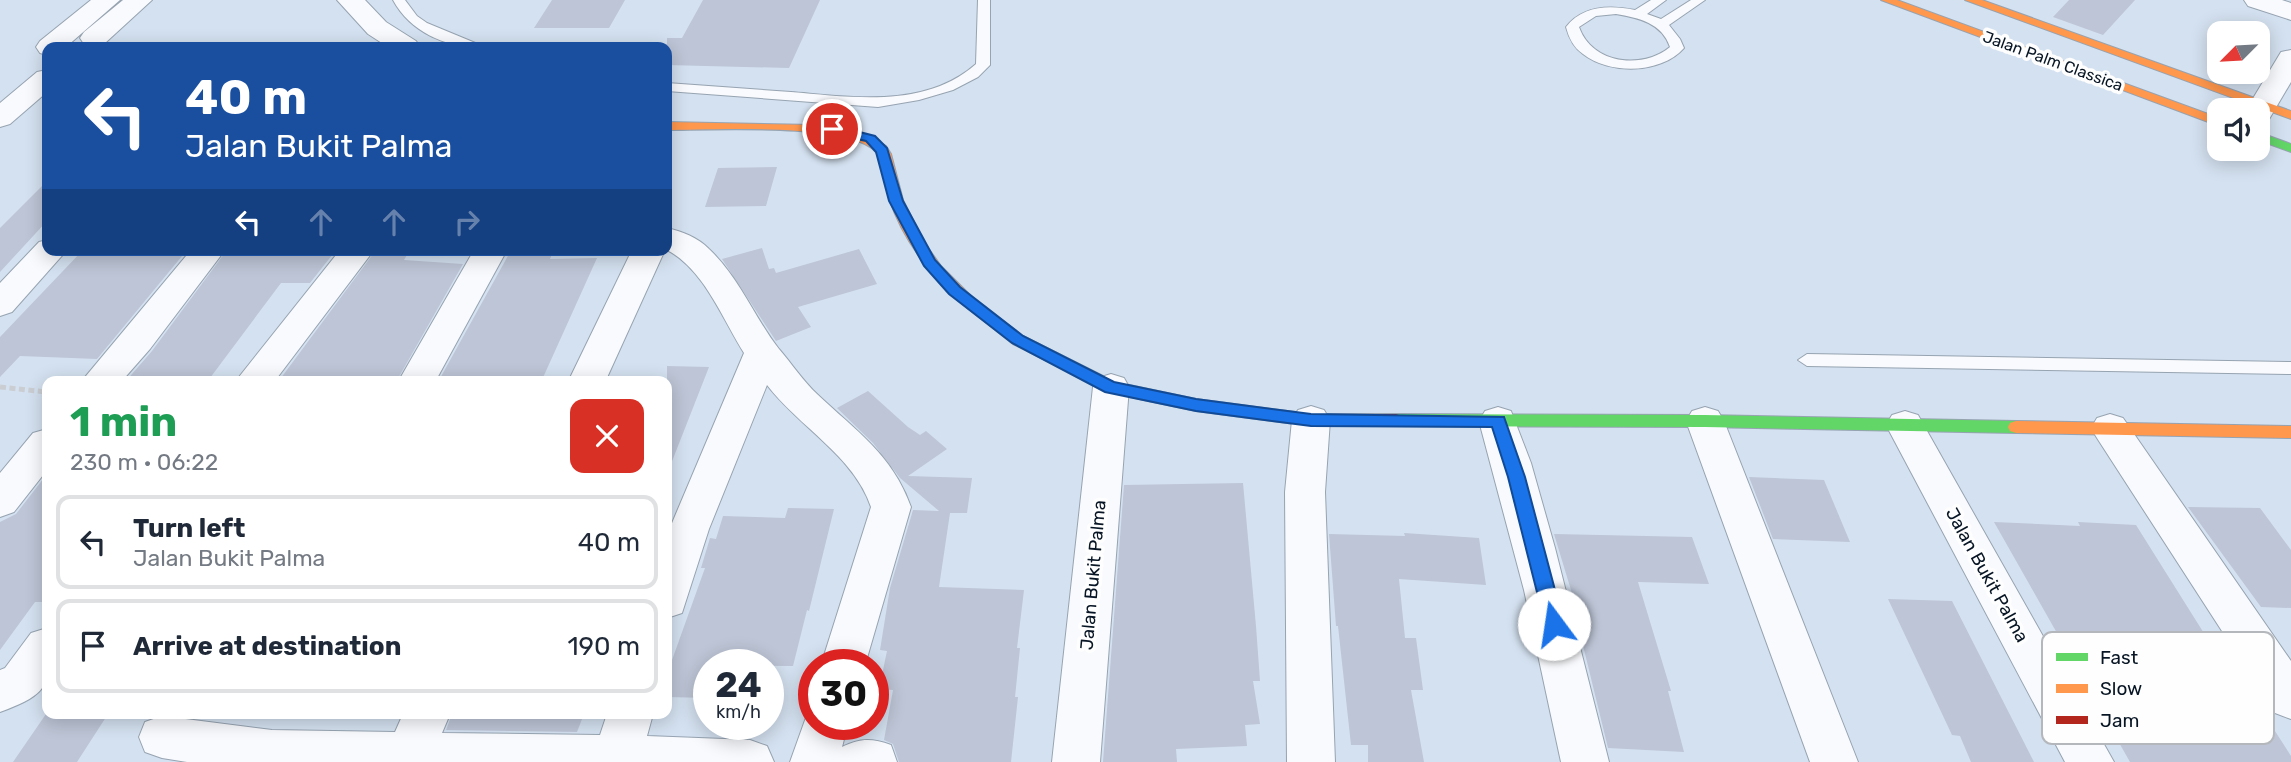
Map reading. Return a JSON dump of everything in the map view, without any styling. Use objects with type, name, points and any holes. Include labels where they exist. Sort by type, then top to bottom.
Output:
[{"type":"street","points":[[57,42],[107,0]]},
{"type":"street","points":[[89,42],[139,0]]},
{"type":"street","points":[[351,0],[377,28],[398,42]]},
{"type":"street","name":"Jalan Palm Classica","points":[[1887,0],[2207,118]]},
{"type":"street","name":"Jalan Palm Classica","points":[[1971,0],[2271,112],[2291,58]]},
{"type":"street","points":[[2258,0],[2291,12]]},
{"type":"street","points":[[0,89],[42,55]]},
{"type":"street","points":[[0,118],[42,82]]},
{"type":"street","points":[[672,126],[832,129],[870,138],[883,151],[896,201],[929,262],[955,290],[1017,340],[1111,387],[1196,405],[1311,420],[1705,421],[2291,432]]},
{"type":"street","points":[[2270,140],[2291,148]]},
{"type":"street","points":[[672,240],[687,248],[705,265],[762,353],[801,400],[879,476],[888,492],[891,507],[848,649]]},
{"type":"street","points":[[0,304],[45,256]]},
{"type":"street","points":[[104,376],[204,256]]},
{"type":"street","points":[[258,376],[353,256]]},
{"type":"street","points":[[419,376],[488,256]]},
{"type":"street","points":[[589,376],[646,256]]},
{"type":"street","points":[[672,585],[690,529],[762,353]]},
{"type":"street","name":"Jalan Bukit Palma","points":[[1076,762],[1111,387]]},
{"type":"street","points":[[1311,420],[1305,492],[1311,762]]},
{"type":"street","points":[[1498,421],[1516,477],[1561,649],[1585,762]]},
{"type":"street","points":[[1705,421],[1834,762]]},
{"type":"street","name":"Jalan Bukit Palma","points":[[1905,425],[2042,675]]},
{"type":"street","points":[[2110,428],[2246,632]]},
{"type":"street","points":[[0,501],[42,449]]},
{"type":"street","points":[[0,692],[21,682],[42,654]]},
{"type":"street","points":[[2274,674],[2291,699]]},
{"type":"street","points":[[407,756],[425,719]]},
{"type":"street","points":[[162,737],[218,729],[272,752],[407,756],[624,736],[750,762]]},
{"type":"street","points":[[814,762],[820,740]]},
{"type":"street","name":"Jalan Bukit Palma","points":[[2080,744],[2090,762]]},
{"type":"street","points":[[859,762],[874,761]]},
{"type":"lane","points":[[399,0],[404,11],[428,30],[463,42]]},
{"type":"lane","points":[[672,87],[878,103],[908,100],[974,75],[983,65],[984,0]]},
{"type":"lane","points":[[1639,14],[1660,0]]},
{"type":"lane","points":[[1662,24],[1699,0]]},
{"type":"lane","points":[[1616,10],[1639,14],[1662,24],[1674,36],[1677,48],[1669,58],[1651,64],[1628,64],[1604,59],[1585,50],[1573,38],[1572,27],[1580,17],[1595,12],[1616,10]]},
{"type":"lane","points":[[1807,360],[2291,368]]},
{"type":"path","points":[[0,387],[42,391]]},
{"type":"building","points":[[552,0],[625,0],[609,28],[534,28]]},
{"type":"building","points":[[703,0],[820,0],[789,68],[672,65],[672,42],[667,42],[667,38],[682,38]]},
{"type":"building","points":[[2069,0],[2135,0],[2103,35],[2053,17]]},
{"type":"building","points":[[777,167],[766,206],[705,207],[718,168]]},
{"type":"building","points":[[42,186],[42,226],[0,272],[0,228]]},
{"type":"building","points":[[762,248],[769,269],[774,268],[776,273],[859,249],[877,284],[798,307],[811,327],[776,341],[722,259]]},
{"type":"building","points":[[77,256],[182,256],[97,359],[20,356],[0,377],[0,337]]},
{"type":"building","points":[[223,256],[331,256],[310,283],[281,283],[211,376],[130,376]]},
{"type":"building","points":[[372,256],[406,256],[404,260],[463,264],[399,376],[282,376]]},
{"type":"building","points":[[508,256],[597,258],[544,376],[441,376]]},
{"type":"building","points":[[667,366],[709,367],[672,461],[672,376],[667,376]]},
{"type":"building","points":[[868,391],[908,427],[920,435],[926,431],[947,449],[908,476],[972,478],[967,513],[950,513],[939,587],[1024,590],[1017,648],[1020,648],[1015,697],[1018,697],[1011,762],[899,762],[893,744],[884,740],[889,740],[889,712],[893,690],[889,690],[889,649],[880,649],[890,588],[913,510],[939,511],[900,478],[873,443],[837,408]]},
{"type":"building","points":[[1749,477],[1824,480],[1850,542],[1773,539]]},
{"type":"building","points":[[42,480],[42,602],[35,602],[0,650],[0,522],[16,514]]},
{"type":"building","points":[[1243,483],[1260,681],[1253,681],[1260,724],[1245,725],[1247,746],[1176,749],[1177,762],[1103,762],[1124,485]]},
{"type":"building","points":[[2188,507],[2260,508],[2291,550],[2291,608],[2261,607]]},
{"type":"building","points":[[788,508],[834,509],[793,666],[784,666],[784,649],[693,649],[693,698],[672,697],[672,660],[705,568],[701,568],[710,538],[716,539],[723,516],[785,518]]},
{"type":"building","points":[[1994,522],[2080,526],[2078,522],[2136,525],[2203,632],[2056,632]]},
{"type":"building","points":[[1404,533],[1479,538],[1486,585],[1399,579],[1405,638],[1416,638],[1423,690],[1411,690],[1424,762],[1368,762],[1368,745],[1351,745],[1336,626],[1329,534],[1405,536]]},
{"type":"building","points":[[1554,534],[1692,537],[1709,584],[1638,582],[1671,691],[1668,691],[1684,752],[1608,748],[1580,633],[1584,633]]},
{"type":"building","points":[[1888,599],[1952,601],[2034,762],[1971,762],[1960,736],[1952,735]]},
{"type":"building","points":[[43,719],[105,719],[77,762],[13,762]]},
{"type":"building","points":[[450,719],[582,719],[577,732],[446,730]]},
{"type":"building","points":[[2274,730],[2291,756],[2291,762],[2130,762],[2120,744],[2274,744]]},
{"type":"traffic: fast","points":[[2270,140],[2291,148]]},
{"type":"traffic: fast","points":[[1396,420],[1705,421],[2016,427]]},
{"type":"traffic: slow","points":[[1887,0],[2207,118]]},
{"type":"traffic: slow","points":[[1971,0],[2291,115]]},
{"type":"traffic: slow","points":[[672,126],[814,129],[866,139],[884,154],[896,200],[917,243],[936,269],[970,302]]},
{"type":"traffic: slow","points":[[2016,427],[2291,432]]},
{"type":"traffic: jam","points":[[970,302],[1018,340],[1111,387],[1196,405],[1311,420],[1396,420]]},
{"type":"route","points":[[832,129],[870,138],[883,151],[896,201],[929,262],[955,290],[1017,340],[1111,387],[1196,405],[1311,420],[1498,421],[1516,477],[1554,624]]}]
